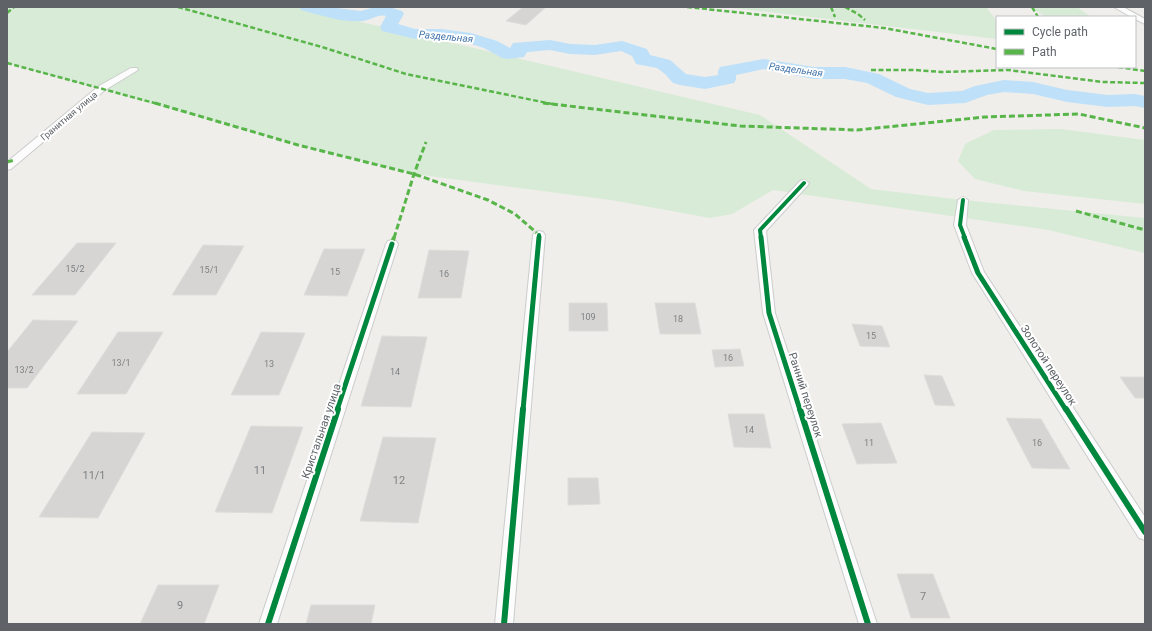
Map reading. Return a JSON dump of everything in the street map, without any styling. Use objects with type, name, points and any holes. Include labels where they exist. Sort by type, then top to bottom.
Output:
[{"type":"street","points":[[1118,7],[1134,16]]},
{"type":"street","points":[[1136,17],[1145,22]]},
{"type":"street","name":"Гранитная улица","points":[[7,167],[102,88],[134,70]]},
{"type":"street","name":"Ранний переулок","points":[[804,183],[760,230],[769,313],[868,624]]},
{"type":"street","name":"Золотой переулок","points":[[964,200],[960,225],[978,273],[1145,532]]},
{"type":"street","points":[[504,624],[540,235]]},
{"type":"street","name":"Кристальная улица","points":[[268,624],[392,244]]},
{"type":"green space","points":[[7,7],[294,7],[760,115],[871,189],[963,200],[1145,218],[1145,253],[1048,230],[773,190],[732,214],[710,218],[611,200],[414,174],[298,145],[7,63]]},
{"type":"green space","points":[[725,7],[986,7],[996,20],[996,39]]},
{"type":"green space","points":[[1031,7],[1077,7],[1090,16],[1044,16]]},
{"type":"green space","points":[[1061,129],[1145,140],[1145,204],[1024,191],[975,179],[958,161],[965,144],[994,130]]},
{"type":"building","points":[[523,7],[546,7],[526,25],[506,21]]},
{"type":"building","points":[[77,243],[116,243],[75,295],[32,295]]},
{"type":"building","points":[[203,245],[244,246],[216,295],[172,295]]},
{"type":"building","points":[[324,249],[365,249],[347,296],[304,295]]},
{"type":"building","points":[[429,250],[469,251],[461,298],[418,298]]},
{"type":"building","points":[[569,303],[607,303],[608,331],[569,331]]},
{"type":"building","points":[[655,303],[695,303],[701,334],[660,334]]},
{"type":"building","points":[[33,320],[78,321],[27,388],[7,388],[7,352]]},
{"type":"building","points":[[852,324],[882,326],[890,347],[860,346]]},
{"type":"building","points":[[118,332],[163,332],[126,394],[77,394]]},
{"type":"building","points":[[261,332],[305,333],[279,395],[231,395]]},
{"type":"building","points":[[382,336],[427,337],[411,407],[361,406]]},
{"type":"building","points":[[740,349],[744,366],[715,367],[712,350]]},
{"type":"building","points":[[924,375],[942,376],[955,406],[935,405]]},
{"type":"building","points":[[1120,377],[1145,377],[1145,398],[1135,398]]},
{"type":"building","points":[[728,414],[764,414],[771,448],[734,447]]},
{"type":"building","points":[[1006,418],[1041,419],[1070,469],[1032,468]]},
{"type":"building","points":[[881,423],[897,463],[857,464],[842,424]]},
{"type":"building","points":[[251,426],[303,427],[272,513],[215,512]]},
{"type":"building","points":[[92,432],[145,433],[98,518],[39,517]]},
{"type":"building","points":[[383,437],[436,438],[418,523],[360,521]]},
{"type":"building","points":[[568,478],[598,478],[600,504],[568,505]]},
{"type":"building","points":[[897,574],[933,574],[950,618],[911,618]]},
{"type":"building","points":[[158,585],[219,585],[204,624],[140,624]]},
{"type":"building","points":[[311,605],[375,605],[371,624],[306,624]]},
{"type":"waterway","name":"Раздельная","points":[[307,7],[339,14],[362,16],[382,10],[396,14],[388,27],[415,34],[431,33],[471,38],[491,45],[508,54],[518,53],[519,47],[550,45],[570,49],[595,50],[622,46],[641,53],[642,60],[654,61],[663,64],[672,70],[680,79],[705,83],[727,79],[727,71],[764,64],[814,73],[845,73],[872,78],[903,93],[928,99],[965,97],[982,90],[1004,86],[1033,88],[1067,96],[1108,101],[1135,100],[1145,102]]},
{"type":"marked path","points":[[7,13],[14,7]]},
{"type":"marked path","points":[[178,7],[322,47],[406,74],[541,103],[740,126],[857,130],[985,117],[1079,114],[1145,128]]},
{"type":"marked path","points":[[687,7],[884,28],[996,49]]},
{"type":"marked path","points":[[831,7],[835,17]]},
{"type":"marked path","points":[[845,7],[858,14],[865,20]]},
{"type":"marked path","points":[[1032,7],[1037,16]]},
{"type":"marked path","points":[[7,63],[102,88],[298,145],[414,174],[488,200],[515,214],[539,235]]},
{"type":"marked path","points":[[1125,68],[1145,71]]},
{"type":"marked path","points":[[871,70],[915,70],[941,72],[1008,70],[1103,82],[1145,83]]},
{"type":"marked path","points":[[392,244],[414,174],[426,142]]},
{"type":"marked path","points":[[7,162],[15,160]]},
{"type":"marked path","points":[[1076,211],[1145,230]]},
{"type":"cycle path","points":[[804,183],[760,230],[769,313],[868,624]]},
{"type":"cycle path","points":[[963,200],[960,225],[978,273],[1145,532]]},
{"type":"cycle path","points":[[504,624],[539,235]]},
{"type":"cycle path","points":[[268,624],[392,244]]}]
